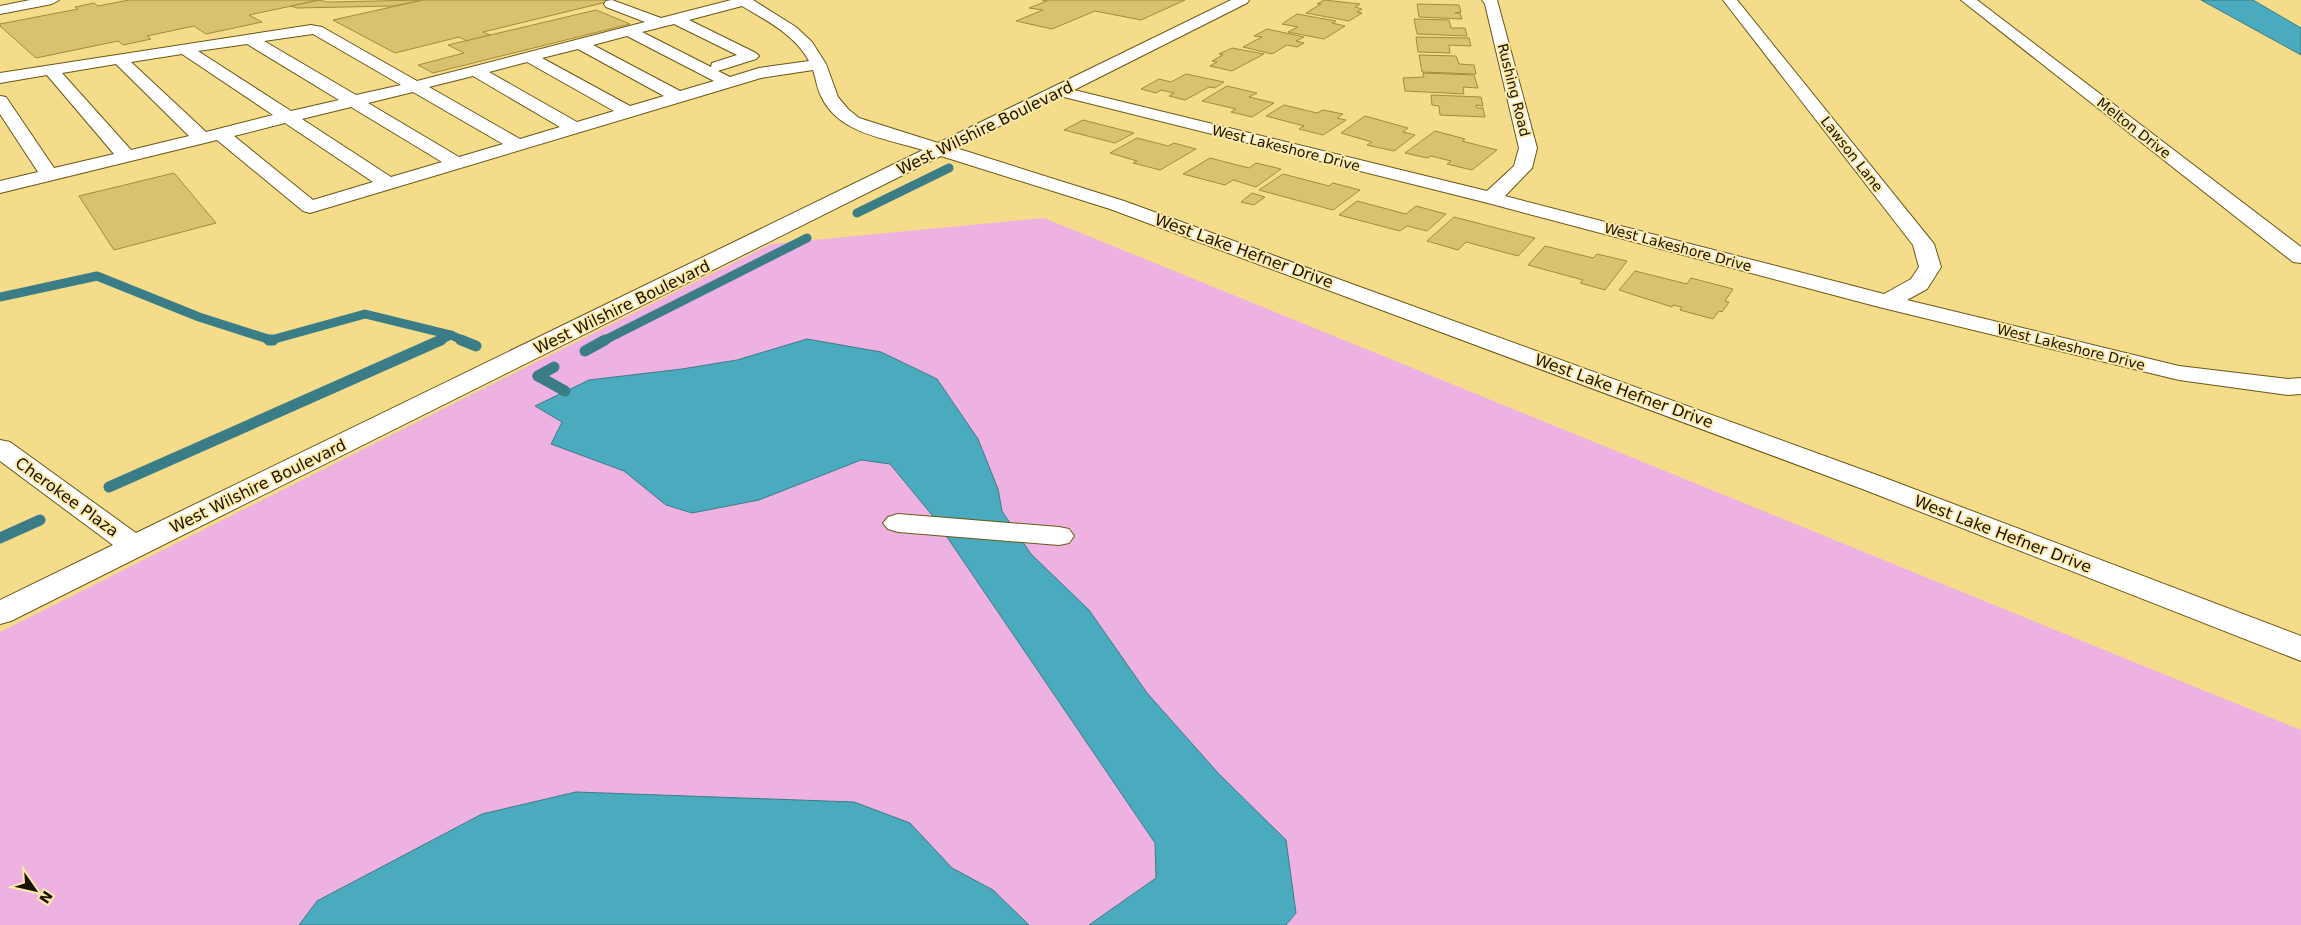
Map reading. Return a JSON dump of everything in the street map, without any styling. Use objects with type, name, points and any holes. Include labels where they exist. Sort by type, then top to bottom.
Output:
[{"type":"street","points":[[0,10],[52,0]]},
{"type":"street","name":"West Wilshire Boulevard","points":[[0,612],[1242,0]]},
{"type":"street","name":"Rushing Road","points":[[1488,0],[1492,2],[1528,148],[1523,168],[1491,198]]},
{"type":"street","name":"Lawson Lane","points":[[1730,0],[1923,244],[1930,267],[1919,284],[1887,302]]},
{"type":"street","name":"Melton Drive","points":[[1968,0],[2301,257]]},
{"type":"street","points":[[0,187],[354,102],[744,1]]},
{"type":"street","name":"West Lake Hefner Drive","points":[[744,1],[805,43],[814,55],[829,100],[840,113],[853,122],[1117,204],[1884,488],[2301,649]]},
{"type":"street","points":[[611,4],[666,20],[751,56],[705,70]]},
{"type":"street","points":[[629,10],[650,5]]},
{"type":"street","points":[[0,78],[300,29],[317,30],[518,145]]},
{"type":"street","points":[[627,30],[728,82]]},
{"type":"street","points":[[248,38],[457,163]]},
{"type":"street","points":[[579,43],[678,97]]},
{"type":"street","points":[[184,48],[389,184]]},
{"type":"street","points":[[529,57],[628,112]]},
{"type":"street","points":[[119,59],[203,139]]},
{"type":"street","points":[[222,135],[310,207],[728,82],[778,69],[818,65]]},
{"type":"street","points":[[51,70],[127,157]]},
{"type":"street","points":[[475,71],[575,128]]},
{"type":"street","name":"West Lakeshore Drive","points":[[1059,91],[1491,198],[1887,302],[2180,373],[2288,387],[2301,386]]},
{"type":"street","points":[[0,100],[49,175]]},
{"type":"street","name":"Cherokee Plaza","points":[[0,448],[135,547]]},
{"type":"street","points":[[898,524],[1060,536]]},
{"type":"shaded area","points":[[1044,218],[2301,730],[2301,925],[0,925],[0,632],[771,244]]},
{"type":"water","points":[[2201,0],[2253,0],[2301,28],[2301,55]]},
{"type":"water","points":[[807,339],[881,352],[937,379],[978,439],[998,489],[1002,511],[1031,554],[1089,610],[1147,693],[1219,774],[1286,840],[1296,913],[1286,925],[1089,925],[1156,878],[1155,843],[932,515],[890,464],[861,460],[759,500],[692,513],[666,505],[624,471],[551,444],[562,422],[535,406],[589,380],[682,369],[737,360]]},
{"type":"water","points":[[576,792],[854,802],[910,823],[952,868],[993,890],[1029,925],[299,925],[317,901],[482,814]]},
{"type":"building","points":[[129,0],[320,0],[249,15],[262,22],[206,34],[194,26],[147,36],[151,39],[123,45],[118,41],[36,58],[0,26],[0,24],[78,9],[75,7],[94,3],[98,6]]},
{"type":"building","points":[[320,0],[327,2],[423,0],[394,6],[297,8],[291,6]]},
{"type":"building","points":[[423,0],[615,0],[483,32],[490,35],[467,41],[459,37],[395,53],[333,20]]},
{"type":"building","points":[[1042,0],[1185,0],[1141,20],[1095,11],[1052,29],[1016,21],[1043,10],[1029,8],[1047,1]]},
{"type":"building","points":[[1324,0],[1360,4],[1355,7],[1362,9],[1357,12],[1362,13],[1349,21],[1306,13]]},
{"type":"building","points":[[1417,4],[1459,5],[1461,12],[1455,13],[1460,13],[1462,19],[1419,17]]},
{"type":"building","points":[[596,10],[630,24],[433,73],[418,65],[464,53],[448,45]]},
{"type":"building","points":[[1297,14],[1336,21],[1332,23],[1345,26],[1324,39],[1288,32],[1298,27],[1282,24]]},
{"type":"building","points":[[1414,19],[1449,20],[1451,28],[1465,28],[1467,36],[1417,34]]},
{"type":"building","points":[[1267,29],[1304,37],[1296,41],[1304,43],[1297,47],[1287,45],[1272,54],[1243,47],[1262,37],[1254,36]]},
{"type":"building","points":[[1416,37],[1469,38],[1471,46],[1449,45],[1450,53],[1418,52]]},
{"type":"building","points":[[1232,48],[1264,54],[1232,71],[1210,66],[1217,62],[1212,61],[1223,55],[1219,54]]},
{"type":"building","points":[[1419,55],[1456,56],[1459,64],[1474,65],[1476,74],[1422,72]]},
{"type":"building","points":[[1423,73],[1474,75],[1478,88],[1463,87],[1464,94],[1405,91],[1403,78],[1424,77]]},
{"type":"building","points":[[1186,74],[1224,82],[1215,88],[1209,87],[1185,100],[1169,96],[1174,93],[1161,90],[1156,93],[1141,89],[1159,79],[1171,82]]},
{"type":"building","points":[[1227,86],[1257,93],[1249,97],[1274,103],[1252,117],[1231,112],[1236,109],[1202,101]]},
{"type":"building","points":[[1431,95],[1481,97],[1483,106],[1476,105],[1477,108],[1483,108],[1485,117],[1440,115],[1439,106],[1432,105]]},
{"type":"building","points":[[1284,105],[1317,113],[1323,110],[1343,114],[1337,118],[1346,120],[1323,135],[1299,129],[1304,126],[1266,116]]},
{"type":"building","points":[[1365,116],[1408,128],[1403,132],[1415,135],[1394,151],[1367,145],[1372,142],[1341,133]]},
{"type":"building","points":[[1083,120],[1134,133],[1115,143],[1064,130]]},
{"type":"building","points":[[1435,131],[1465,139],[1462,141],[1497,150],[1472,170],[1447,164],[1451,161],[1405,153]]},
{"type":"building","points":[[1137,138],[1168,146],[1174,143],[1196,149],[1160,170],[1133,163],[1137,161],[1110,153]]},
{"type":"building","points":[[1210,158],[1249,168],[1256,163],[1281,169],[1256,187],[1233,180],[1225,185],[1183,174]]},
{"type":"building","points":[[174,173],[216,223],[114,250],[79,196]]},
{"type":"building","points":[[1283,174],[1329,186],[1333,183],[1360,190],[1333,210],[1259,190]]},
{"type":"building","points":[[1252,193],[1265,197],[1254,205],[1241,202]]},
{"type":"building","points":[[1357,201],[1406,214],[1416,206],[1446,214],[1427,231],[1407,226],[1400,231],[1339,215]]},
{"type":"building","points":[[1454,217],[1535,238],[1518,256],[1466,242],[1458,250],[1427,241]]},
{"type":"building","points":[[1545,246],[1593,258],[1597,254],[1627,261],[1605,290],[1580,283],[1583,280],[1528,265]]},
{"type":"building","points":[[1635,271],[1687,284],[1691,278],[1733,289],[1725,301],[1729,302],[1722,312],[1719,311],[1713,319],[1680,310],[1682,307],[1673,305],[1672,307],[1619,290]]},
{"type":"waterway","points":[[857,213],[949,168]]},
{"type":"waterway","points":[[603,341],[807,238]]},
{"type":"waterway","points":[[0,297],[97,276],[199,317],[271,340]]},
{"type":"waterway","points":[[271,340],[365,314],[451,335]]},
{"type":"waterway","points":[[438,341],[451,335]]},
{"type":"waterway","points":[[451,335],[464,341]]},
{"type":"waterway","points":[[109,487],[441,340]]},
{"type":"waterway","points":[[461,340],[476,346]]},
{"type":"waterway","points":[[585,351],[605,340]]},
{"type":"waterway","points":[[554,367],[538,376],[565,391]]},
{"type":"waterway","points":[[0,538],[40,520]]}]
